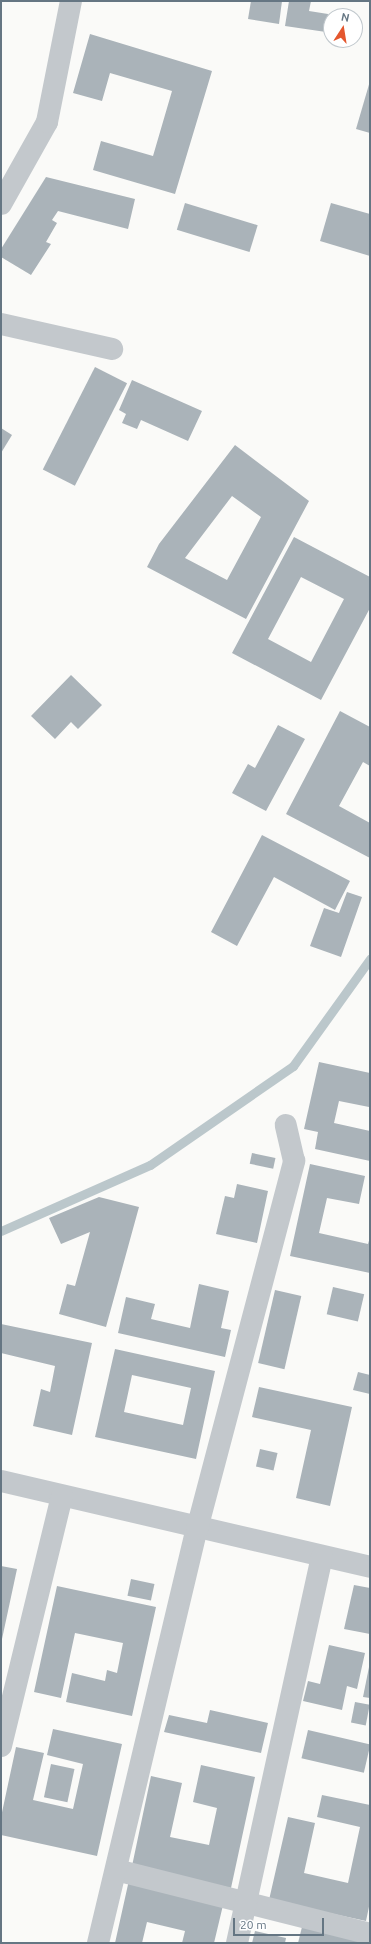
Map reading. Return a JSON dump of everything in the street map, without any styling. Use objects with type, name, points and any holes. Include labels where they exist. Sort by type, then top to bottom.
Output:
[{"type":"street","points":[[1,204],[47,122],[71,1]]},
{"type":"street","points":[[1,324],[112,349]]},
{"type":"street","points":[[98,1943],[197,1528],[294,1161],[286,1125]]},
{"type":"street","points":[[1,1481],[197,1528],[370,1567]]},
{"type":"street","points":[[1,1746],[62,1496]]},
{"type":"street","points":[[237,1943],[322,1557]]},
{"type":"street","points":[[116,1870],[370,1934]]},
{"type":"building","points":[[251,1],[282,1],[279,24],[248,19]]},
{"type":"building","points":[[289,1],[311,1],[309,11],[323,13],[323,32],[285,26]]},
{"type":"building","points":[[90,34],[212,71],[175,194],[93,170],[101,141],[153,156],[172,91],[110,73],[102,101],[73,93]]},
{"type":"building","points":[[370,81],[370,133],[356,129]]},
{"type":"building","points":[[46,177],[135,199],[128,229],[58,211],[52,220],[57,223],[46,242],[51,244],[31,275],[1,257],[1,249]]},
{"type":"building","points":[[185,203],[258,225],[249,252],[177,230]]},
{"type":"building","points":[[331,203],[370,214],[370,256],[320,241]]},
{"type":"building","points":[[95,367],[127,383],[75,486],[43,469]]},
{"type":"building","points":[[132,380],[202,411],[188,441],[141,420],[137,429],[122,423],[126,414],[119,410]]},
{"type":"building","points":[[1,428],[12,435],[1,453]]},
{"type":"building","points":[[235,445],[309,501],[246,619],[147,567],[159,544]],"holes":[[[232,496],[261,517],[227,580],[185,558]]]},
{"type":"building","points":[[294,537],[370,577],[370,608],[321,700],[232,653]],"holes":[[[301,577],[344,599],[311,662],[268,639]]]},
{"type":"building","points":[[71,675],[102,705],[78,729],[71,722],[55,739],[31,716]]},
{"type":"building","points":[[340,711],[370,727],[370,766],[363,762],[339,806],[370,823],[370,858],[286,814]]},
{"type":"building","points":[[278,725],[305,739],[266,811],[232,793],[248,764],[255,768]]},
{"type":"building","points":[[262,835],[350,881],[335,910],[274,877],[237,946],[211,932]]},
{"type":"building","points":[[347,892],[362,897],[341,957],[310,946],[324,908],[339,913]]},
{"type":"building","points":[[319,1062],[370,1073],[369,1107],[339,1101],[334,1123],[370,1131],[370,1161],[315,1149],[318,1132],[304,1129]]},
{"type":"building","points":[[252,1153],[275,1158],[273,1169],[250,1164]]},
{"type":"building","points":[[310,1164],[365,1176],[359,1204],[327,1198],[319,1233],[368,1244],[370,1237],[370,1273],[290,1256]]},
{"type":"building","points":[[237,1184],[268,1191],[257,1243],[216,1234],[225,1196],[234,1198]]},
{"type":"building","points":[[99,1197],[139,1207],[106,1327],[59,1314],[67,1284],[75,1286],[90,1232],[61,1244],[49,1218]]},
{"type":"building","points":[[199,1284],[229,1291],[221,1328],[231,1330],[225,1357],[118,1333],[126,1297],[155,1304],[151,1319],[190,1328]]},
{"type":"building","points":[[333,1287],[364,1294],[358,1321],[327,1314]]},
{"type":"building","points":[[275,1290],[301,1296],[284,1369],[258,1363]]},
{"type":"building","points":[[1,1324],[92,1343],[72,1435],[33,1426],[41,1389],[50,1392],[55,1366],[1,1353]]},
{"type":"building","points":[[115,1349],[215,1371],[196,1459],[95,1437]],"holes":[[[132,1375],[191,1388],[183,1425],[124,1412]]]},
{"type":"building","points":[[358,1372],[370,1375],[370,1394],[353,1390]]},
{"type":"building","points":[[259,1387],[352,1407],[330,1506],[296,1498],[311,1430],[252,1417]]},
{"type":"building","points":[[260,1449],[278,1453],[273,1471],[256,1467]]},
{"type":"building","points":[[1,1566],[17,1569],[2,1639],[1,1639]]},
{"type":"building","points":[[131,1579],[154,1584],[151,1601],[127,1596]]},
{"type":"building","points":[[354,1585],[370,1588],[370,1634],[344,1629]]},
{"type":"building","points":[[57,1586],[156,1607],[132,1716],[66,1702],[72,1673],[105,1681],[107,1670],[117,1673],[123,1643],[75,1633],[61,1698],[34,1692]]},
{"type":"building","points":[[329,1645],[365,1653],[357,1689],[347,1686],[342,1710],[303,1701],[308,1681],[320,1684]]},
{"type":"building","points":[[370,1667],[370,1698],[363,1697]]},
{"type":"building","points":[[355,1702],[370,1705],[366,1725],[351,1723]]},
{"type":"building","points":[[210,1710],[268,1723],[261,1753],[164,1732],[169,1715],[207,1723]]},
{"type":"building","points":[[53,1729],[122,1744],[97,1856],[1,1835],[1,1817],[16,1747],[44,1753],[33,1800],[73,1809],[83,1764],[47,1755]]},
{"type":"building","points":[[308,1730],[370,1744],[364,1773],[301,1758]]},
{"type":"building","points":[[51,1764],[74,1769],[67,1802],[44,1797]]},
{"type":"building","points":[[201,1765],[255,1777],[231,1888],[132,1866],[151,1776],[182,1783],[170,1837],[209,1845],[217,1808],[193,1802]]},
{"type":"building","points":[[322,1795],[370,1805],[370,1902],[366,1921],[269,1900],[288,1817],[315,1823],[304,1873],[348,1883],[360,1827],[317,1817]]},
{"type":"building","points":[[129,1880],[224,1901],[214,1943],[182,1943],[185,1931],[147,1922],[142,1943],[115,1943]]},
{"type":"building","points":[[302,1927],[359,1939],[358,1943],[298,1943]]},
{"type":"building","points":[[255,1931],[286,1938],[285,1943],[252,1943]]},
{"type":"waterway","points":[[1,1231],[150,1165],[293,1066],[370,959]]}]
